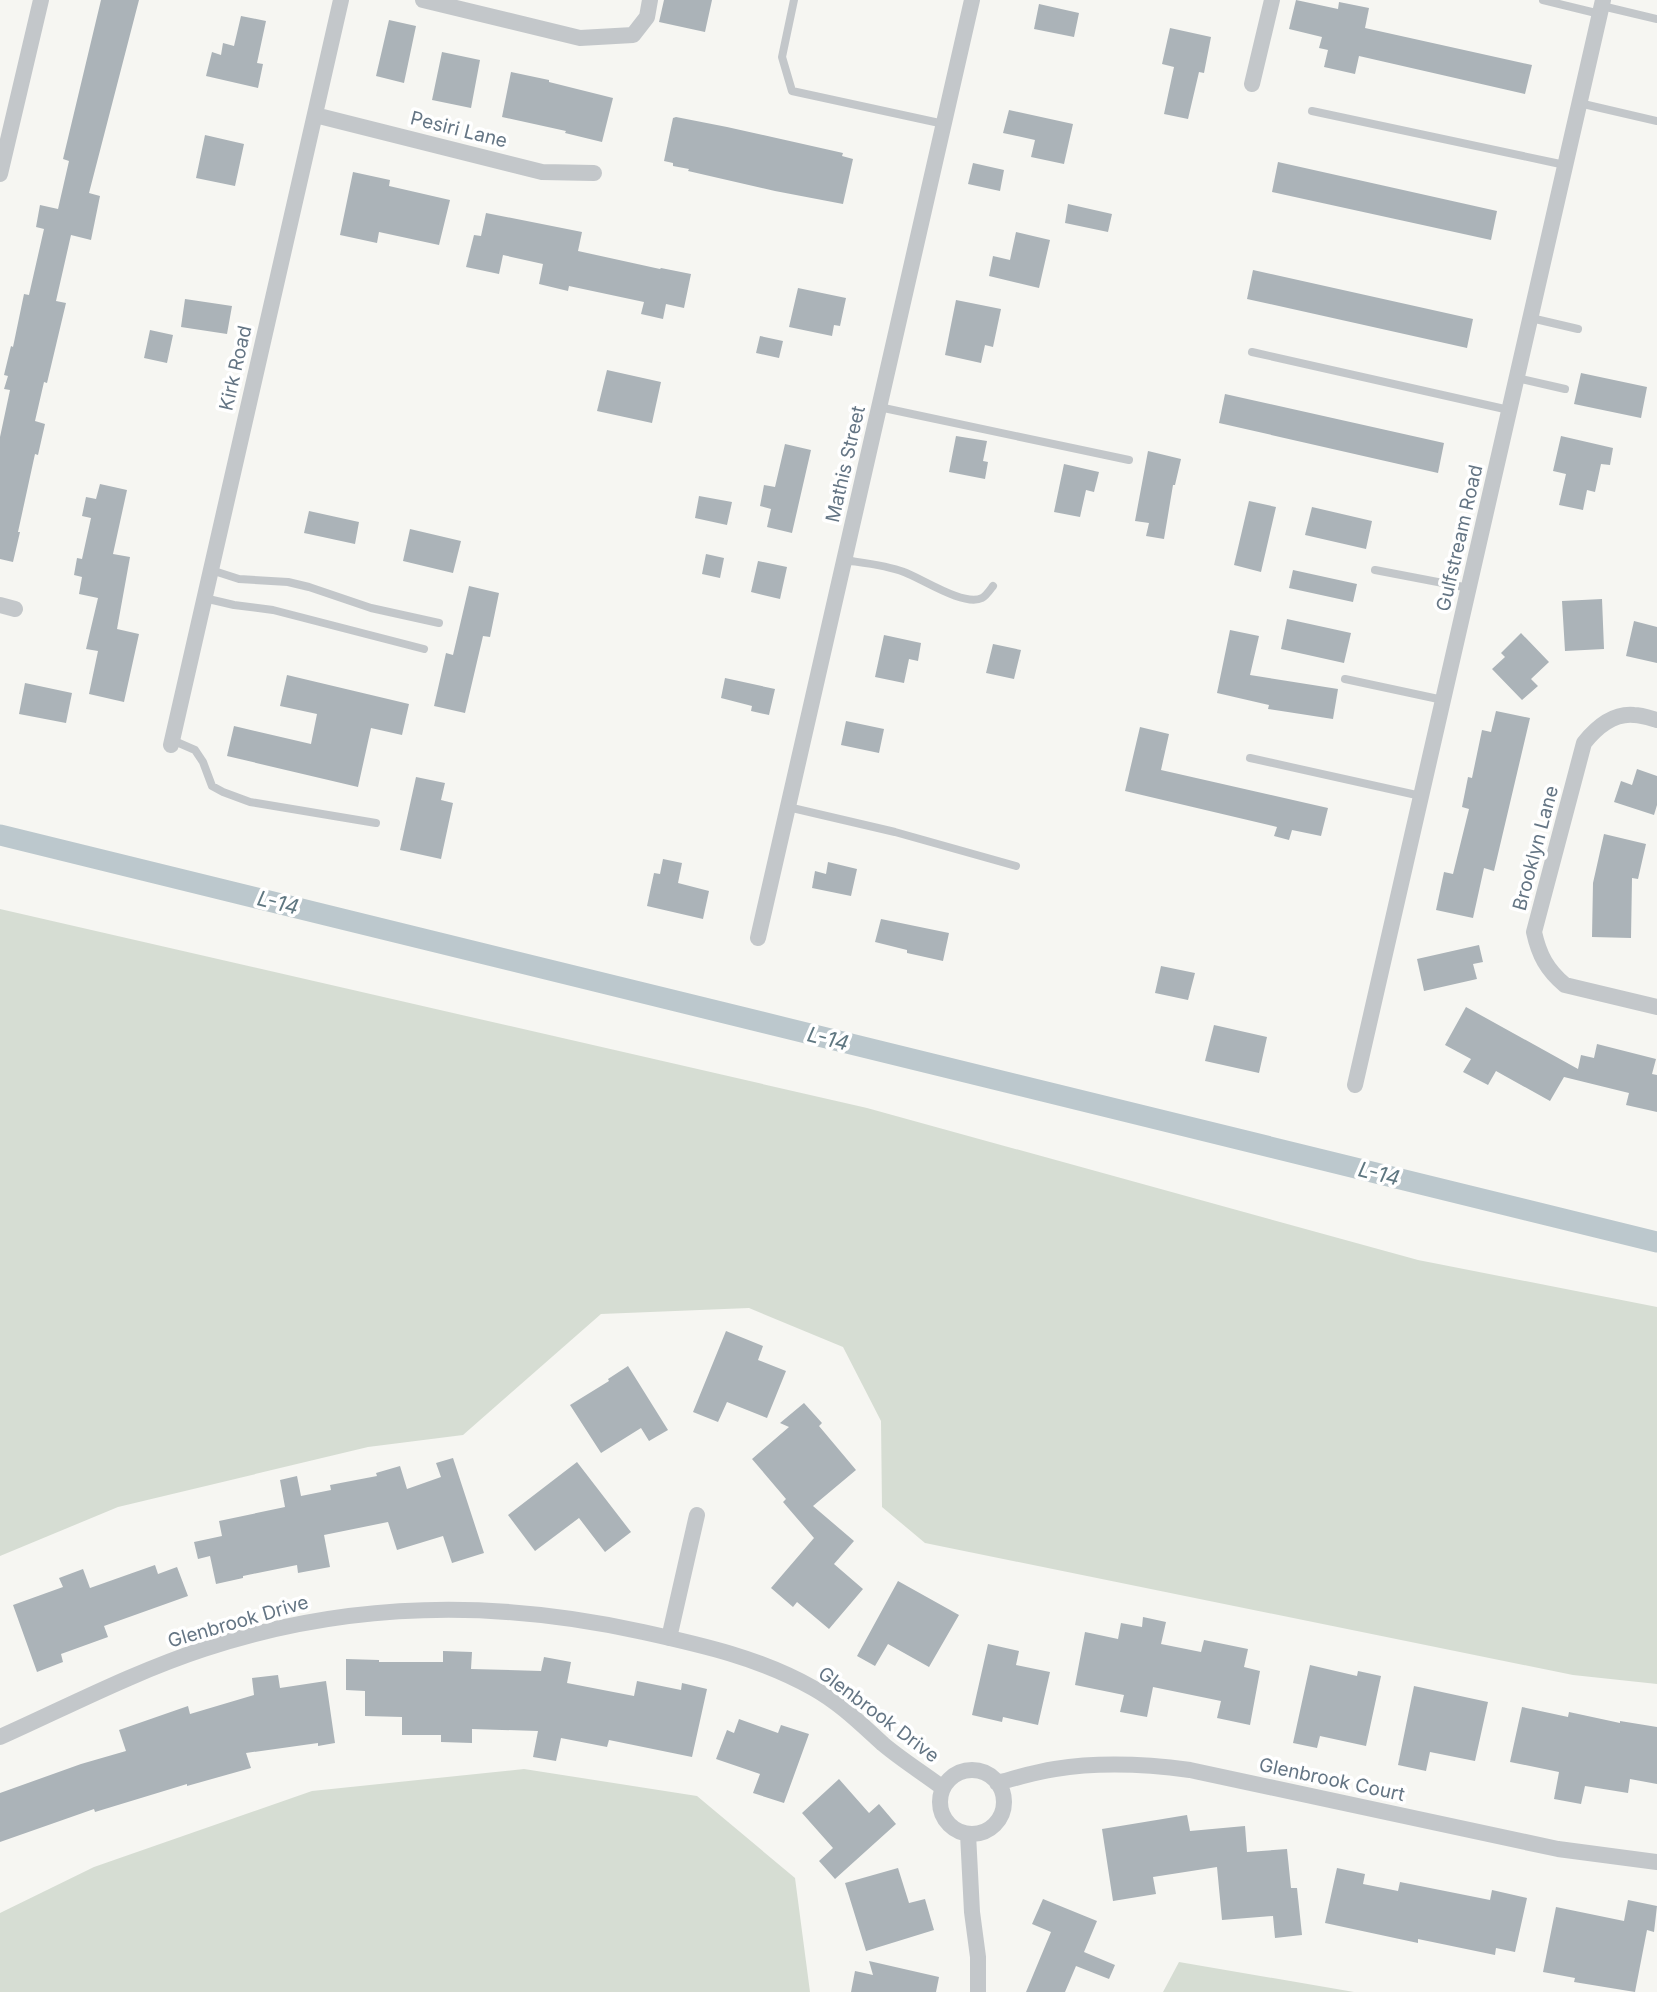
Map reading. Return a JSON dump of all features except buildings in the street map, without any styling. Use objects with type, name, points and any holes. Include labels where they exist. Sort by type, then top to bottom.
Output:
[{"type":"street","points":[[0,174],[41,0]]},
{"type":"street","name":"Kirk Road","points":[[171,743],[341,0]]},
{"type":"street","points":[[423,0],[580,38],[634,35],[647,17],[650,0]]},
{"type":"street","name":"Mathis Street","points":[[758,938],[972,0]]},
{"type":"street","points":[[1252,84],[1272,0]]},
{"type":"street","name":"Gulfstream Road","points":[[1355,1085],[1602,7]]},
{"type":"street","name":"Pesiri Lane","points":[[315,115],[542,172],[594,173]]},
{"type":"street","name":"Brooklyn Lane","points":[[1657,720],[1633,714],[1619,717],[1593,731],[1584,743],[1534,932],[1544,962],[1553,975],[1565,985],[1657,1007]]},
{"type":"street","points":[[669,1638],[697,1515]]},
{"type":"street","name":"Glenbrook Drive","points":[[0,1738],[183,1657],[262,1632],[323,1619],[395,1611],[443,1608],[504,1610],[564,1616],[669,1638],[732,1653],[775,1668],[815,1689],[852,1715],[885,1745],[943,1788]]},
{"type":"street","name":"Glenbrook Court","points":[[996,1783],[1053,1769],[1087,1765],[1138,1764],[1178,1768],[1558,1849],[1657,1862]]},
{"type":"street","name":"Glenbrook Drive","points":[[968,1833],[951,1827],[944,1819],[940,1809],[943,1788],[959,1773],[970,1771],[989,1776],[996,1783]]},
{"type":"street","points":[[978,1992],[978,1957],[972,1912],[968,1833],[982,1833],[998,1821],[1003,1801],[1002,1791],[996,1783]]},
{"type":"lane","points":[[794,0],[782,57],[792,91],[944,124]]},
{"type":"lane","points":[[1543,0],[1602,7],[1657,19]]},
{"type":"lane","points":[[1579,103],[1657,121]]},
{"type":"lane","points":[[1312,111],[1565,165]]},
{"type":"lane","points":[[1531,318],[1578,329]]},
{"type":"lane","points":[[1252,352],[1509,410]]},
{"type":"lane","points":[[1517,378],[1565,389]]},
{"type":"lane","points":[[879,407],[1129,460]]},
{"type":"lane","points":[[844,560],[905,572],[944,592],[967,598],[984,597],[993,586]]},
{"type":"lane","points":[[211,570],[239,579],[288,582],[370,608],[439,623]]},
{"type":"lane","points":[[1375,570],[1469,588]]},
{"type":"lane","points":[[204,598],[273,610],[424,649]]},
{"type":"lane","points":[[1345,679],[1443,700]]},
{"type":"lane","points":[[171,743],[195,750],[203,762],[212,786],[223,792],[250,802],[376,823]]},
{"type":"lane","points":[[1250,758],[1421,796]]},
{"type":"lane","points":[[788,807],[895,832],[1016,866]]},
{"type":"shaded area","points":[[0,909],[867,1108],[1418,1260],[1657,1307],[1657,1684],[1573,1675],[925,1543],[882,1507],[881,1421],[843,1347],[749,1308],[601,1314],[463,1435],[368,1447],[118,1507],[0,1556]]},
{"type":"shaded area","points":[[524,1769],[697,1796],[795,1878],[810,1992],[0,1992],[0,1913],[94,1867],[312,1791]]},
{"type":"shaded area","points":[[1179,1962],[1354,1992],[1163,1992]]},
{"type":"waterway","name":"L-14","points":[[0,835],[1657,1242]]}]
